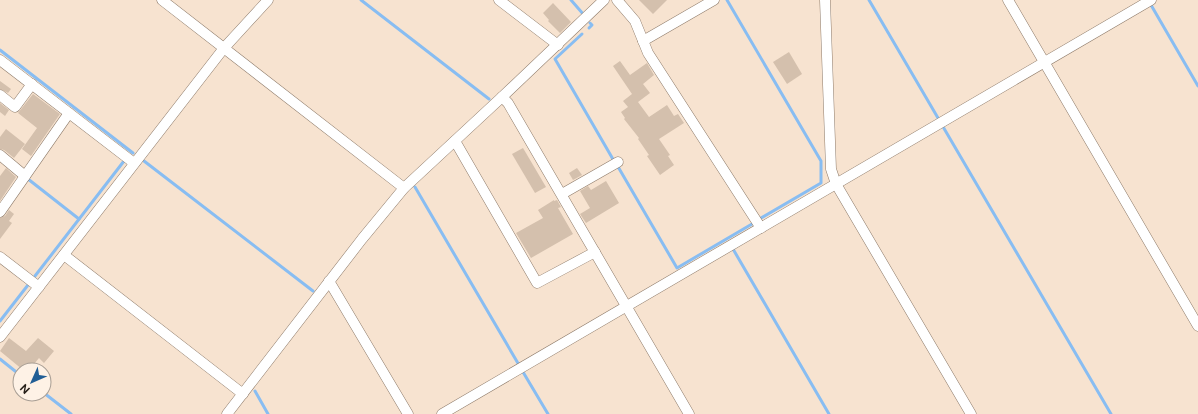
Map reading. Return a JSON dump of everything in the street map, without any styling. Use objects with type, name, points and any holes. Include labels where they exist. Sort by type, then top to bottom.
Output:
[{"type":"street","points":[[162,0],[404,188]]},
{"type":"street","points":[[0,337],[224,48],[268,0]]},
{"type":"street","points":[[500,0],[558,45]]},
{"type":"street","points":[[227,414],[329,281],[404,188],[558,45],[604,0]]},
{"type":"street","points":[[618,0],[635,21],[642,41],[648,52],[761,228]]},
{"type":"street","points":[[642,41],[714,0]]},
{"type":"street","points":[[825,0],[831,169],[836,184],[971,414]]},
{"type":"street","points":[[1008,0],[1198,326]]},
{"type":"street","points":[[442,414],[1150,0]]},
{"type":"street","points":[[0,60],[134,163]]},
{"type":"street","points":[[0,95],[15,107],[32,84]]},
{"type":"street","points":[[502,97],[508,103],[562,194],[689,414]]},
{"type":"street","points":[[0,212],[69,113]]},
{"type":"street","points":[[455,141],[538,283],[595,252]]},
{"type":"street","points":[[0,155],[26,176]]},
{"type":"street","points":[[562,194],[618,162]]},
{"type":"street","points":[[64,255],[243,394]]},
{"type":"street","points":[[0,257],[39,287]]},
{"type":"street","points":[[329,281],[408,414]]},
{"type":"building","points":[[639,0],[667,0],[653,14]]},
{"type":"building","points":[[553,3],[571,22],[560,33],[548,21],[549,20],[543,13]]},
{"type":"building","points":[[789,52],[802,74],[787,84],[773,62]]},
{"type":"building","points":[[620,61],[630,75],[647,63],[654,75],[643,84],[650,93],[638,102],[649,117],[667,105],[674,116],[678,114],[684,123],[659,139],[670,155],[668,156],[674,165],[660,175],[647,156],[649,155],[638,139],[639,138],[624,119],[625,118],[621,112],[628,107],[623,101],[632,94],[613,66]]},
{"type":"building","points":[[0,81],[11,89],[8,93],[0,89]]},
{"type":"building","points":[[33,94],[60,114],[31,156],[22,149],[37,128],[18,113]]},
{"type":"building","points":[[0,103],[9,110],[5,116],[0,112]]},
{"type":"building","points":[[6,129],[25,144],[14,158],[4,150],[0,149],[0,137]]},
{"type":"building","points":[[523,148],[546,187],[535,193],[512,154]]},
{"type":"building","points":[[6,168],[16,177],[0,201],[0,176]]},
{"type":"building","points":[[577,168],[582,175],[573,180],[569,173]]},
{"type":"building","points":[[606,181],[619,203],[586,223],[580,214],[590,208],[580,191],[588,186],[591,190]]},
{"type":"building","points":[[554,200],[557,200],[561,207],[558,208],[573,234],[531,258],[516,233],[543,218],[538,210]]},
{"type":"building","points":[[9,210],[14,214],[9,221],[12,223],[0,239],[0,218],[5,216]]},
{"type":"building","points":[[9,338],[26,351],[38,338],[54,351],[45,362],[39,358],[36,362],[13,362],[0,351]]},
{"type":"waterway","points":[[361,0],[489,99]]},
{"type":"waterway","points":[[571,0],[584,15]]},
{"type":"waterway","points":[[727,0],[821,161],[821,183],[761,218]]},
{"type":"waterway","points":[[869,0],[938,118]]},
{"type":"waterway","points":[[1151,5],[1198,86]]},
{"type":"waterway","points":[[589,28],[592,25],[590,23]]},
{"type":"waterway","points":[[582,34],[555,59],[614,161]]},
{"type":"waterway","points":[[0,50],[133,153]]},
{"type":"waterway","points":[[942,125],[1111,414]]},
{"type":"waterway","points":[[35,276],[124,161]]},
{"type":"waterway","points":[[144,161],[313,291]]},
{"type":"waterway","points":[[617,165],[677,268],[752,224]]},
{"type":"waterway","points":[[28,179],[79,219]]},
{"type":"waterway","points":[[415,187],[519,365]]},
{"type":"waterway","points":[[733,249],[829,414]]},
{"type":"waterway","points":[[0,321],[28,285]]},
{"type":"waterway","points":[[0,359],[12,369]]},
{"type":"waterway","points":[[523,372],[548,414]]},
{"type":"waterway","points":[[255,391],[268,414]]},
{"type":"waterway","points":[[52,399],[71,414]]}]
